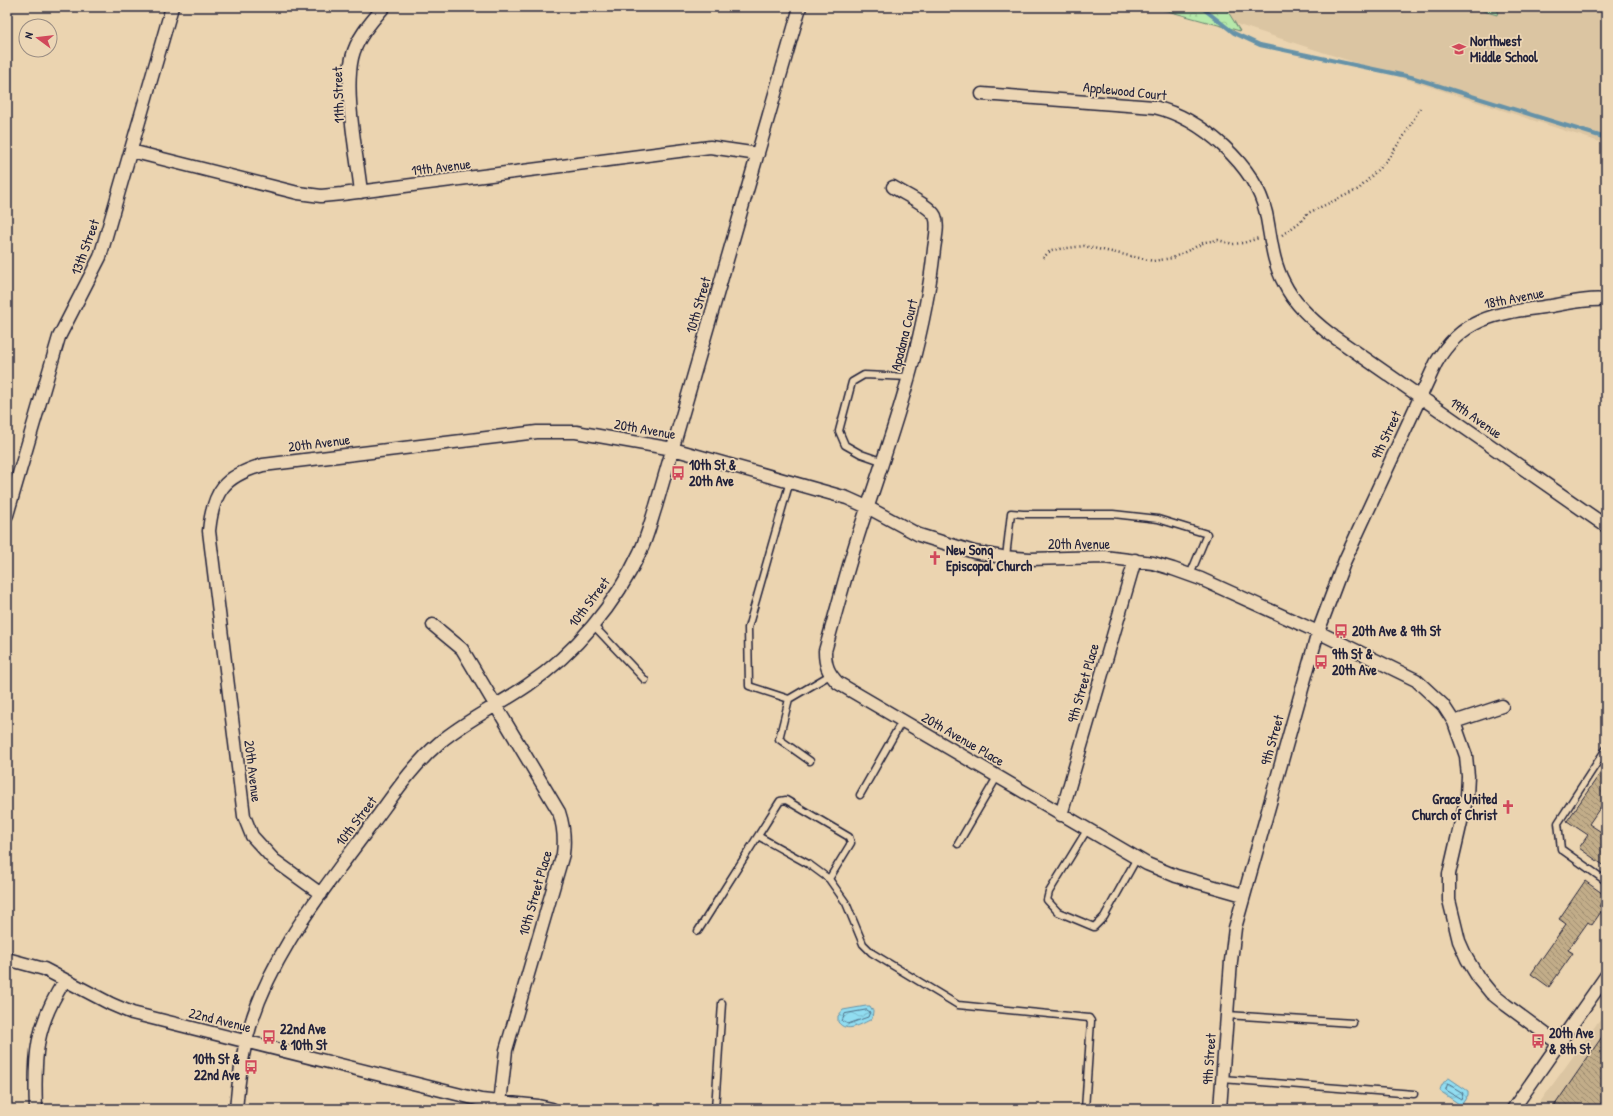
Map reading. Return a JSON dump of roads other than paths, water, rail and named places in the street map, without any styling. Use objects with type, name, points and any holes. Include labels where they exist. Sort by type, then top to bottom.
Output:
[{"type":"street","name":"13th Street","points":[[7,515],[59,337],[69,315],[90,280],[100,257],[172,7]]},
{"type":"street","name":"11th Street","points":[[361,192],[350,100],[352,58],[358,42],[368,26],[384,7]]},
{"type":"street","name":"10th Street","points":[[236,1109],[246,1042],[263,990],[294,932],[321,894],[393,796],[426,755],[440,742],[495,705],[529,685],[566,654],[593,625],[617,591],[640,552],[656,506],[800,7]]},
{"type":"street","name":"Applewood Court","points":[[982,94],[1154,107],[1170,110],[1185,117],[1226,148],[1248,173],[1259,192],[1266,212],[1276,264],[1284,284],[1307,315],[1330,334]]},
{"type":"street","name":"19th Avenue","points":[[131,151],[298,193],[321,196],[710,147],[758,154]]},
{"type":"street","name":"Apadana Court","points":[[867,507],[884,462],[924,322],[936,229],[935,217],[928,209],[893,188]]},
{"type":"street","name":"18th Avenue","points":[[1420,397],[1443,351],[1453,339],[1467,327],[1483,318],[1506,312],[1586,301],[1606,300]]},
{"type":"street","name":"19th Avenue","points":[[1330,334],[1606,526]]},
{"type":"street","name":"9th Street","points":[[1220,1109],[1231,961],[1235,928],[1243,895],[1318,632],[1345,560],[1420,397]]},
{"type":"street","name":"20th Avenue","points":[[321,894],[274,860],[252,836],[244,816],[209,531],[211,509],[222,487],[244,470],[262,465],[537,432],[576,432],[672,449],[847,498],[919,535],[946,545],[974,552],[1030,559],[1104,557],[1134,560],[1153,564],[1190,575],[1318,632],[1416,680],[1443,705],[1454,722],[1466,756],[1468,776],[1467,796],[1449,874],[1449,900],[1459,940],[1471,965],[1491,993],[1559,1044]]},
{"type":"street","points":[[830,676],[825,662],[824,650],[867,507]]},
{"type":"street","name":"9th Street Place","points":[[1061,814],[1134,560]]},
{"type":"street","name":"10th Street Place","points":[[433,625],[462,649],[559,812],[564,825],[565,842],[506,1050],[500,1103]]},
{"type":"street","name":"20th Avenue Place","points":[[830,676],[838,683],[902,721],[1137,858],[1176,876],[1243,895]]},
{"type":"street","points":[[1454,722],[1502,706]]},
{"type":"street","name":"22nd Avenue","points":[[7,959],[44,970],[132,1013],[481,1100],[538,1106],[552,1109]]},
{"type":"street","points":[[1514,1109],[1606,976]]},
{"type":"street","points":[[36,1109],[34,1078],[38,1038],[52,1000],[65,980]]},
{"type":"lane","points":[[884,462],[861,454],[845,445],[839,431],[852,382],[864,375],[909,377]]},
{"type":"lane","points":[[789,699],[749,686],[748,628],[790,481]]},
{"type":"lane","points":[[1006,557],[1011,513],[1113,514],[1158,519],[1207,534],[1190,575]]},
{"type":"lane","points":[[593,625],[645,680]]},
{"type":"lane","points":[[810,761],[779,740],[789,699],[830,676]]},
{"type":"lane","points":[[860,795],[902,721]]},
{"type":"lane","points":[[1606,749],[1558,823],[1561,849],[1606,881]]},
{"type":"lane","points":[[958,844],[997,777]]},
{"type":"lane","points":[[698,931],[758,836],[783,800],[850,837],[851,843],[829,879]]},
{"type":"lane","points":[[1087,830],[1049,892],[1047,900],[1058,912],[1094,927],[1104,917],[1137,858]]},
{"type":"lane","points":[[758,836],[810,865],[829,879],[843,897],[860,939],[867,948],[950,1001],[965,1007],[1089,1018],[1091,1021],[1085,1109]]},
{"type":"lane","points":[[715,1109],[722,1003]]},
{"type":"lane","points":[[1227,1015],[1353,1023]]},
{"type":"lane","points":[[1222,1079],[1414,1094]]},
{"type":"water","points":[[870,1006],[873,1011],[872,1019],[850,1028],[842,1026],[838,1022],[838,1016],[843,1010]]},
{"type":"water","points":[[1449,1078],[1468,1091],[1468,1095],[1462,1104],[1459,1104],[1440,1091],[1443,1083]]},
{"type":"waterway","points":[[1201,7],[1234,33],[1260,45],[1411,77],[1606,138]]},
{"type":"place","name":"Northwest Middle School","points":[[1459,49]]},
{"type":"place","name":"10th St & 20th Ave","points":[[678,473]]},
{"type":"place","name":"New Song Episcopal Church","points":[[935,558]]},
{"type":"place","name":"20th Ave & 9th St","points":[[1341,631]]},
{"type":"place","name":"9th St & 20th Ave","points":[[1321,662]]},
{"type":"place","name":"Grace United Church of Christ","points":[[1508,807]]},
{"type":"place","name":"22nd Ave & 10th St","points":[[269,1037]]},
{"type":"place","name":"20th Ave & 8th St","points":[[1538,1041]]},
{"type":"place","name":"10th St & 22nd Ave","points":[[251,1067]]}]
